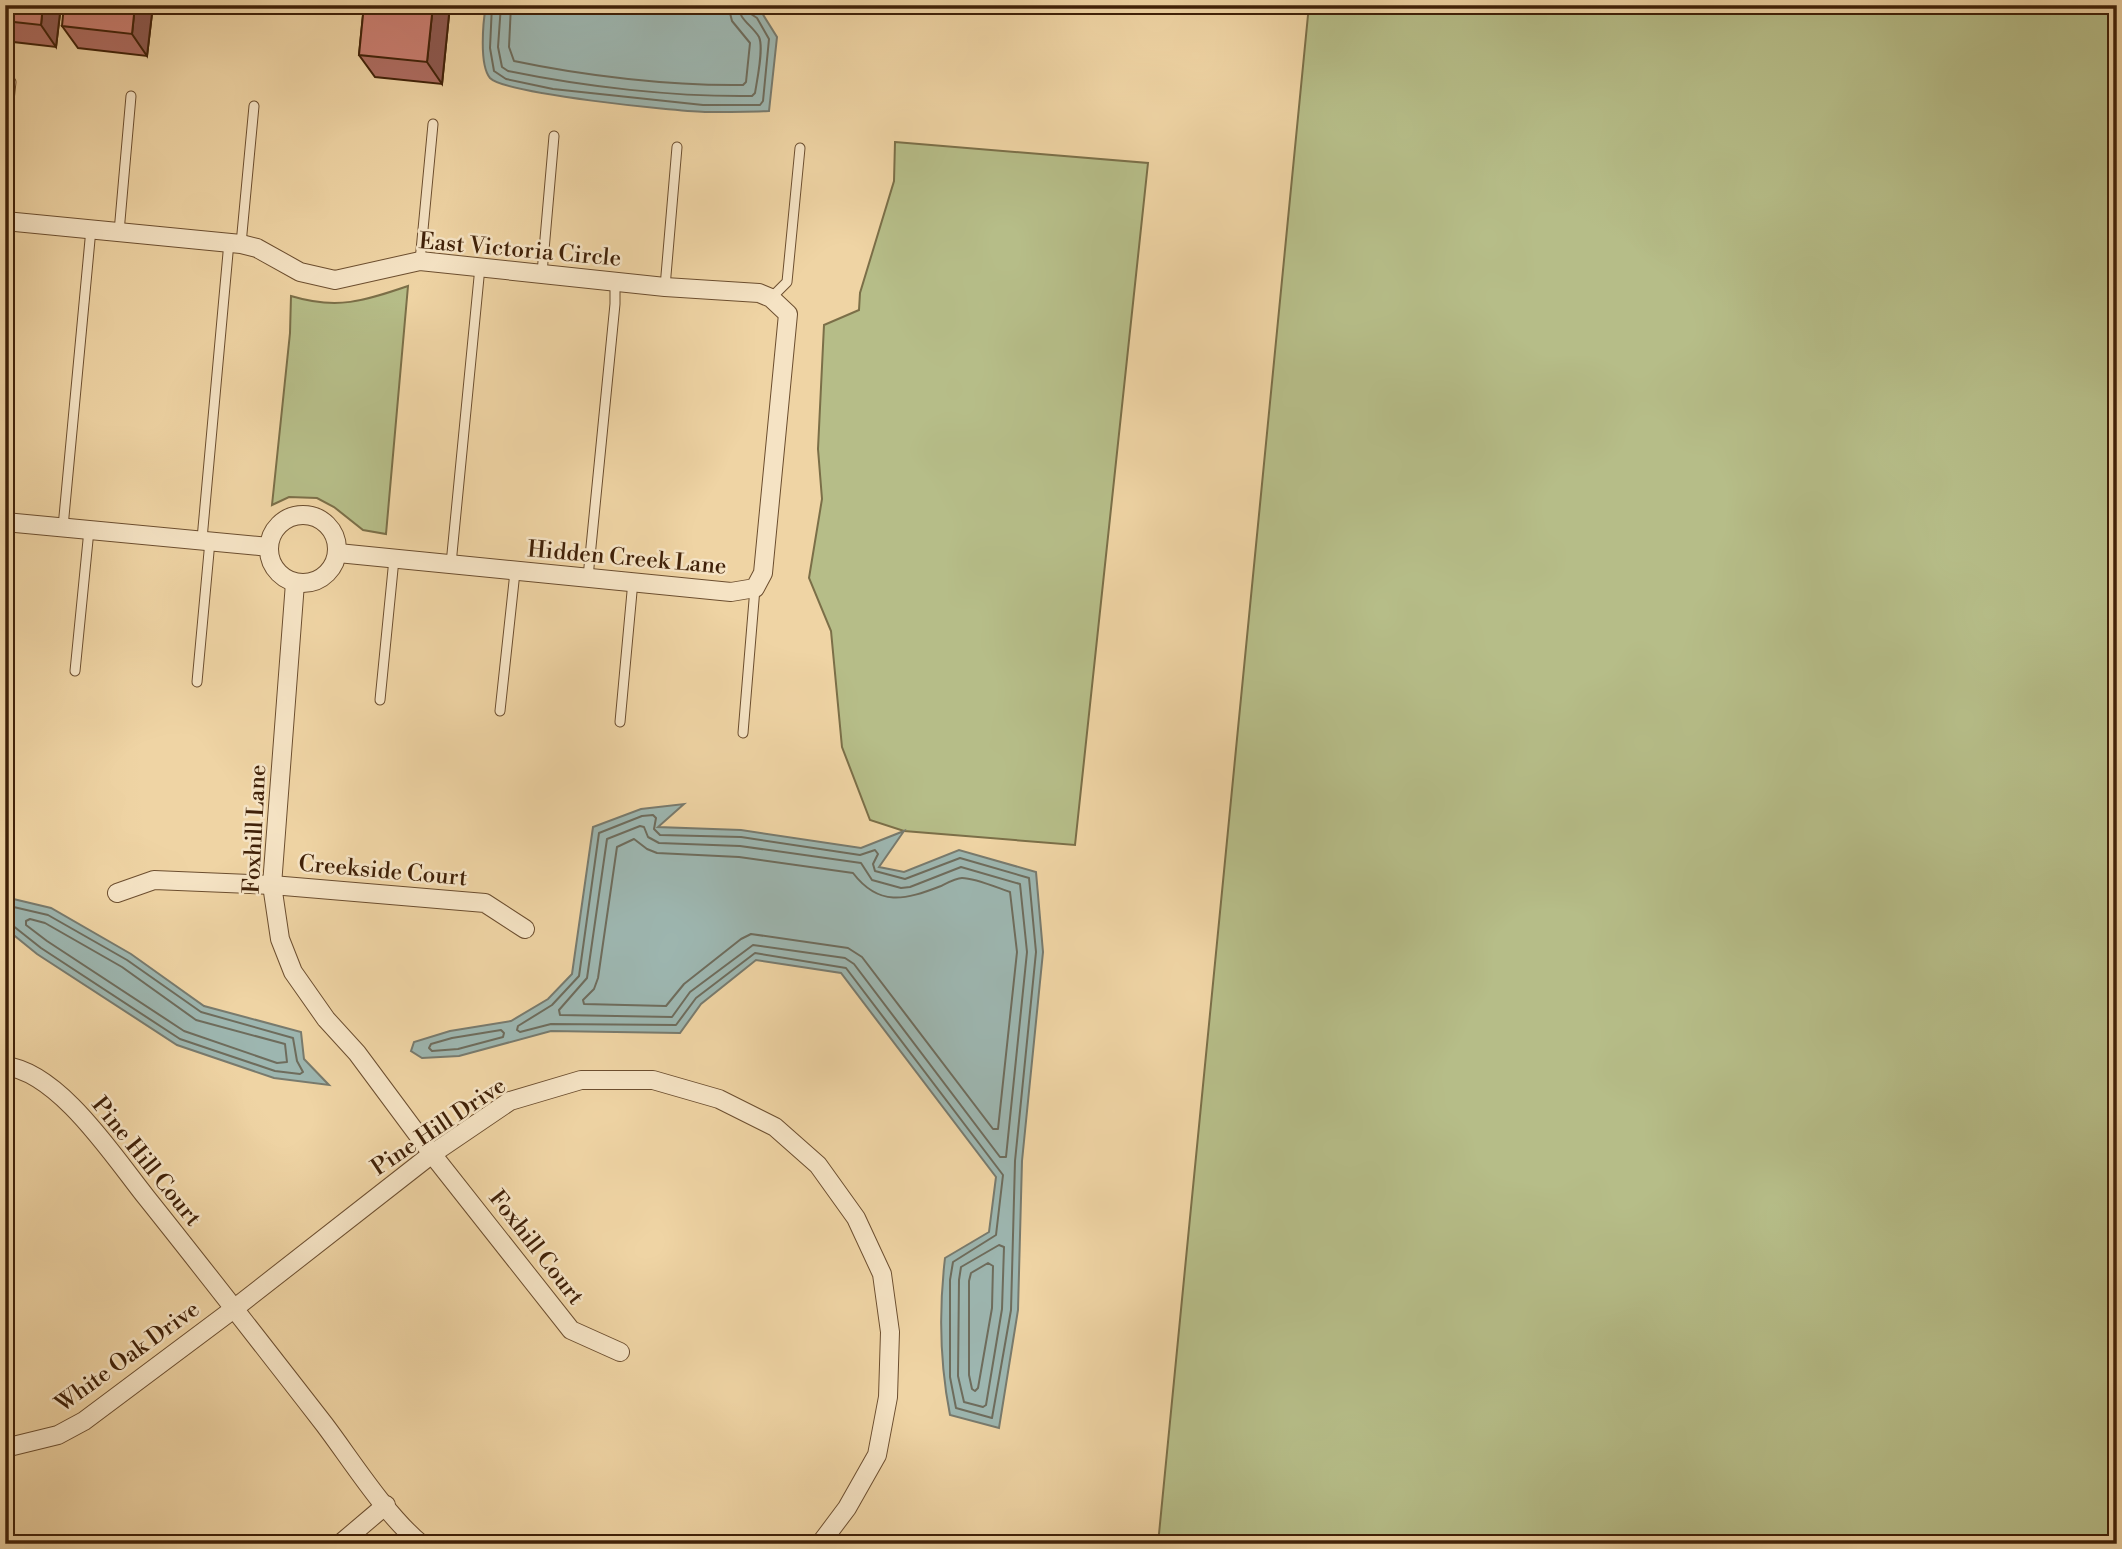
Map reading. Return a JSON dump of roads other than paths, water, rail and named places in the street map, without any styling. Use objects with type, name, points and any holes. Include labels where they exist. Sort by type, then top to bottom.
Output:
[{"type":"street","name":"East Victoria Circle","points":[[5,221],[235,243],[257,248],[300,272],[335,280],[420,261],[615,283],[759,293],[771,298]]},
{"type":"street","name":"Hidden Creek Lane","points":[[338,553],[731,592],[755,588],[762,573],[788,314],[771,298]]},
{"type":"street","points":[[306,514],[326,523],[337,542],[338,553],[327,574],[306,584],[284,578],[275,569],[270,559],[269,547],[277,527],[285,519],[306,514]]},
{"type":"street","points":[[5,522],[269,547]]},
{"type":"street","name":"Foxhill Lane","points":[[295,583],[272,885],[280,939],[293,972],[326,1019],[357,1053],[432,1154]]},
{"type":"street","name":"Creekside Court","points":[[117,892],[154,880],[272,885],[485,903],[525,929]]},
{"type":"street","name":"Pine Hill Court","points":[[5,1066],[43,1079],[85,1120],[234,1308]]},
{"type":"street","name":"Pine Hill Drive","points":[[234,1308],[432,1154],[510,1101],[581,1080],[653,1080],[719,1100],[775,1127],[818,1165],[856,1218],[882,1274],[890,1332],[888,1397],[877,1455],[847,1508],[820,1544]]},
{"type":"street","name":"Foxhill Court","points":[[432,1154],[572,1330],[620,1352]]},
{"type":"street","points":[[234,1308],[386,1505],[421,1544]]},
{"type":"street","name":"White Oak Drive","points":[[5,1448],[58,1436],[84,1421],[234,1308]]},
{"type":"street","points":[[340,1544],[386,1505]]},
{"type":"lane","points":[[5,138],[11,82]]},
{"type":"lane","points":[[119,232],[131,96]]},
{"type":"lane","points":[[197,682],[206,540],[235,243],[254,106]]},
{"type":"lane","points":[[420,261],[433,124]]},
{"type":"lane","points":[[542,273],[554,136]]},
{"type":"lane","points":[[665,287],[677,147]]},
{"type":"lane","points":[[771,298],[787,282],[800,148]]},
{"type":"lane","points":[[63,527],[91,229]]},
{"type":"lane","points":[[451,564],[480,267]]},
{"type":"lane","points":[[588,577],[614,318],[615,283]]},
{"type":"lane","points":[[75,671],[89,530]]},
{"type":"lane","points":[[380,700],[394,559]]},
{"type":"lane","points":[[500,711],[515,572]]},
{"type":"lane","points":[[620,722],[633,582]]},
{"type":"lane","points":[[743,733],[755,588]]},
{"type":"water","points":[[486,5],[750,5],[762,13],[777,37],[769,111],[705,112],[661,109],[557,96],[502,84],[490,78],[484,64]]},
{"type":"water","points":[[684,804],[658,827],[741,830],[861,848],[904,831],[879,867],[904,872],[959,850],[1036,872],[1043,952],[1022,1161],[1018,1310],[999,1428],[950,1415],[942,1336],[945,1258],[989,1232],[996,1177],[841,973],[756,960],[701,1004],[680,1033],[551,1031],[459,1056],[422,1058],[411,1051],[414,1042],[450,1031],[511,1021],[548,999],[572,974],[593,827],[641,809]]},
{"type":"water","points":[[5,897],[51,908],[131,954],[204,1006],[301,1032],[304,1059],[329,1085],[274,1078],[177,1045],[37,954],[5,928]]}]
